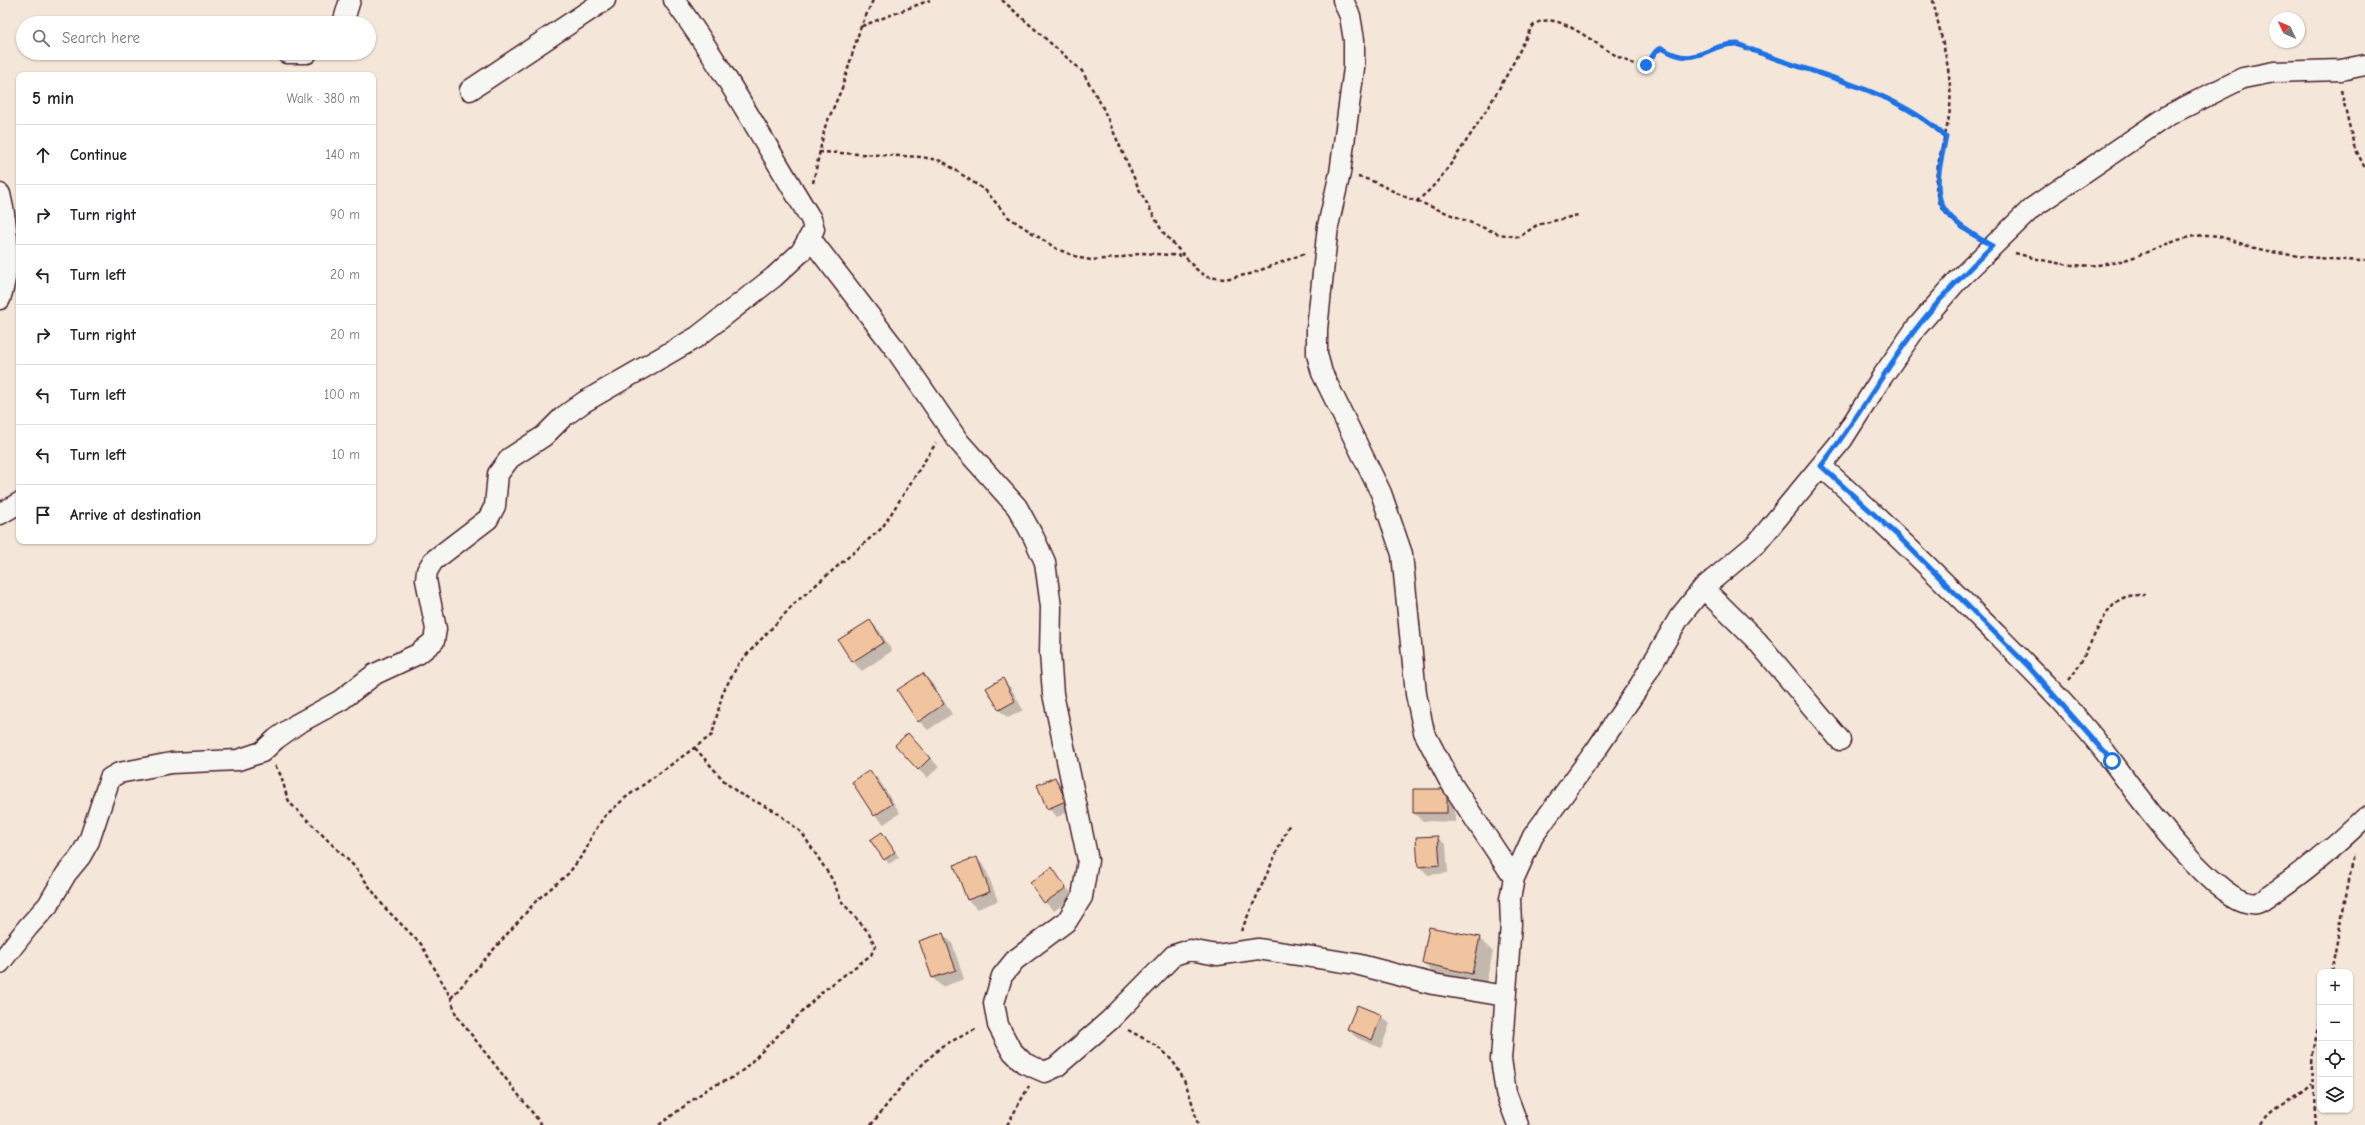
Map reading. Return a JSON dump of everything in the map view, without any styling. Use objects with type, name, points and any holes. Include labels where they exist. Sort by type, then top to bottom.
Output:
[{"type":"street","points":[[345,16],[350,0]]},
{"type":"street","points":[[470,90],[605,0]]},
{"type":"street","points":[[0,963],[28,927],[48,905],[66,874],[80,857],[89,841],[110,778],[119,773],[171,763],[238,760],[262,752],[276,739],[297,724],[341,700],[375,674],[418,654],[434,641],[436,629],[426,580],[427,570],[433,561],[488,519],[495,506],[498,474],[510,458],[544,436],[563,416],[584,402],[697,337],[774,277],[801,252],[810,238],[814,228],[811,219],[737,94],[703,40],[674,0]]},
{"type":"street","points":[[1343,0],[1350,16],[1354,40],[1354,68],[1340,173],[1328,226],[1317,354],[1322,373],[1381,493],[1402,554],[1416,694],[1424,732],[1449,780],[1514,878]]},
{"type":"street","points":[[1518,1125],[1506,1093],[1501,1059],[1511,924],[1510,899],[1514,878],[1533,836],[1596,750],[1640,685],[1678,618],[1702,588],[1758,543],[1842,440],[1882,377],[1916,328],[1958,280],[2032,208],[2167,116],[2243,78],[2274,72],[2336,70],[2365,65]]},
{"type":"street","points":[[0,194],[13,225],[6,281],[0,299]]},
{"type":"street","points":[[810,238],[896,350],[947,424],[981,469],[1017,507],[1045,562],[1051,607],[1050,653],[1053,694],[1088,860],[1082,897],[1067,921],[1016,960],[1002,976],[994,1003],[998,1025],[1011,1050],[1024,1063],[1038,1070],[1045,1072],[1056,1068],[1110,1020],[1174,955],[1190,950],[1229,954],[1258,949],[1306,956],[1356,964],[1433,984],[1505,996]]},
{"type":"street","points":[[1821,466],[1898,536],[2053,693],[2112,761],[2166,831],[2219,887],[2239,901],[2257,903],[2286,885],[2365,817]]},
{"type":"street","points":[[0,514],[16,505]]},
{"type":"street","points":[[1702,588],[1757,641],[1840,740]]},
{"type":"path","points":[[813,189],[825,127],[842,88],[861,26],[873,0]]},
{"type":"path","points":[[861,26],[930,0]]},
{"type":"path","points":[[1002,0],[1082,71],[1102,106],[1142,195],[1162,231],[1207,277],[1225,279],[1250,274],[1326,246]]},
{"type":"path","points":[[1933,0],[1950,78],[1950,108],[1937,182],[1938,199],[1944,209],[1960,226],[1992,246],[2062,264],[2098,266],[2134,257],[2176,239],[2208,235],[2260,250],[2331,259],[2365,260]]},
{"type":"path","points":[[1418,201],[1441,180],[1490,105],[1528,34],[1535,24],[1546,20],[1573,29],[1621,58],[1641,65],[1646,65],[1656,51],[1662,48],[1675,55],[1689,58],[1703,54],[1726,44],[1738,44],[1813,70],[1895,103],[1932,124],[1946,137]]},
{"type":"path","points":[[2336,70],[2354,146],[2365,168]]},
{"type":"path","points":[[819,152],[922,157],[942,160],[986,191],[1008,217],[1058,249],[1080,258],[1091,260],[1118,258],[1143,253],[1185,256]]},
{"type":"path","points":[[1340,173],[1379,183],[1418,201],[1500,234],[1519,237],[1537,225],[1578,215]]},
{"type":"path","points":[[452,998],[537,900],[569,874],[586,850],[591,837],[604,817],[625,798],[712,735],[723,692],[739,663],[796,602],[882,528],[906,494],[947,424]]},
{"type":"path","points":[[2053,693],[2070,679],[2107,614],[2120,600],[2145,595]]},
{"type":"path","points":[[659,1125],[710,1088],[730,1079],[743,1070],[823,991],[871,955],[875,946],[869,933],[842,902],[832,879],[802,833],[775,811],[740,794],[726,783],[695,748]]},
{"type":"path","points":[[262,752],[284,778],[285,795],[290,803],[355,867],[385,908],[421,944],[452,998],[456,1015],[542,1125]]},
{"type":"path","points":[[1229,954],[1290,823]]},
{"type":"path","points":[[2332,969],[2355,851]]},
{"type":"path","points":[[1110,1020],[1161,1049],[1179,1070],[1190,1095],[1198,1125]]},
{"type":"path","points":[[871,1125],[908,1078],[942,1046],[978,1028],[998,1025]]},
{"type":"path","points":[[2315,1125],[2312,1084],[2317,1032]]},
{"type":"path","points":[[1007,1125],[1038,1070]]},
{"type":"path","points":[[2261,1125],[2269,1114],[2303,1095],[2312,1084]]},
{"type":"building","points":[[870,620],[884,642],[852,662],[838,640]]},
{"type":"building","points":[[923,673],[944,704],[918,722],[897,690]]},
{"type":"building","points":[[1003,678],[1015,701],[999,710],[986,688]]},
{"type":"building","points":[[908,733],[930,758],[918,770],[895,745]]},
{"type":"building","points":[[870,770],[892,804],[874,816],[852,782]]},
{"type":"building","points":[[1055,777],[1066,801],[1047,809],[1037,785]]},
{"type":"building","points":[[1413,789],[1447,789],[1447,813],[1413,813]]},
{"type":"building","points":[[882,832],[895,852],[884,860],[870,840]]},
{"type":"building","points":[[1438,836],[1440,865],[1418,867],[1416,837]]},
{"type":"building","points":[[977,857],[990,892],[967,900],[954,865]]},
{"type":"building","points":[[1052,867],[1066,888],[1044,903],[1030,883]]},
{"type":"building","points":[[1429,927],[1480,937],[1472,974],[1422,963]]},
{"type":"building","points":[[943,933],[956,970],[932,978],[919,941]]},
{"type":"building","points":[[1357,1005],[1382,1015],[1372,1040],[1347,1029]]},
{"type":"route","points":[[1646,65],[1656,51],[1662,48],[1675,55],[1689,58],[1703,54],[1726,44],[1738,44],[1752,51],[1813,70],[1907,109],[1932,124],[1946,137],[1937,182],[1938,199],[1944,209],[1960,226],[1992,246],[1958,280],[1916,328],[1882,377],[1842,440],[1821,466],[1898,536],[2028,666],[2112,761]]}]
